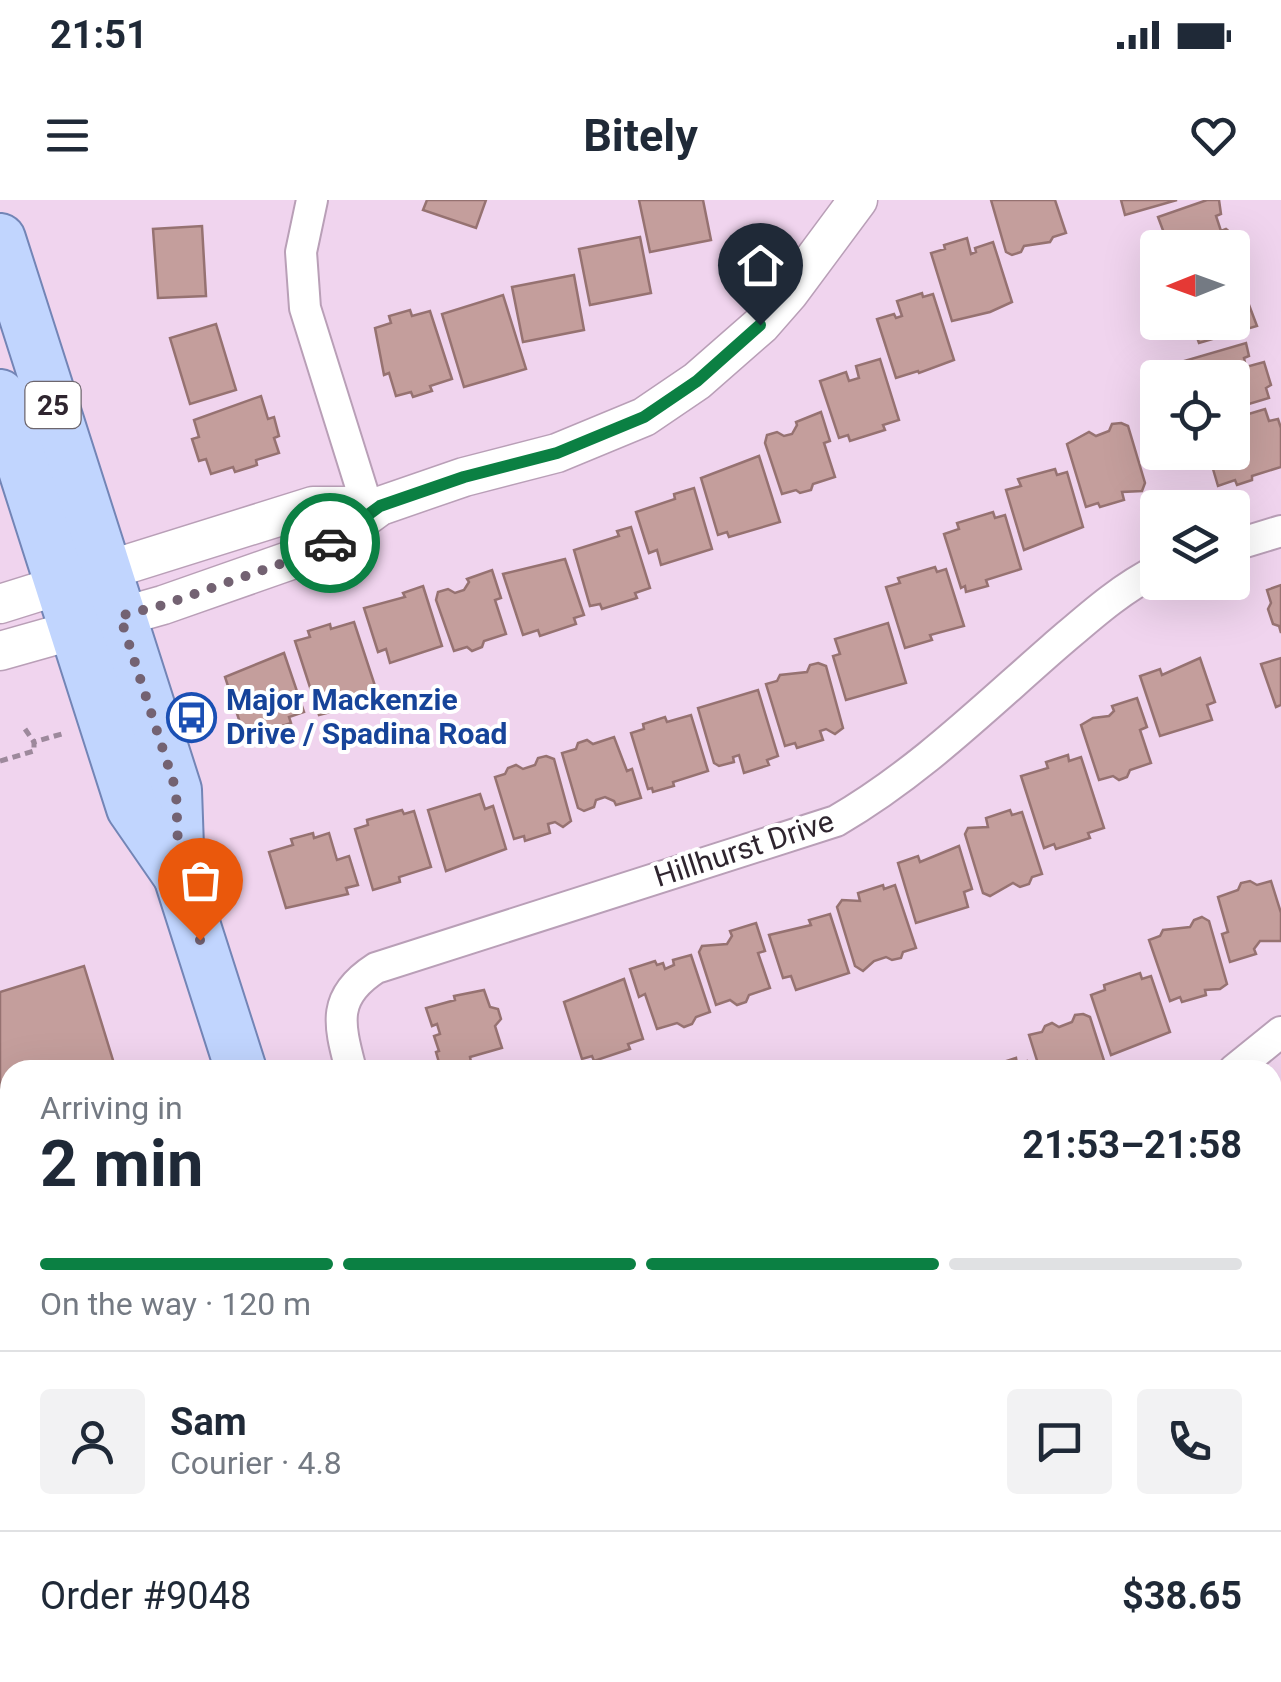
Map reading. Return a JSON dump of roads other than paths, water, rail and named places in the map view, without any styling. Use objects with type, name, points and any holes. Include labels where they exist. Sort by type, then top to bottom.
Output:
[{"type":"main road","name":"25","points":[[0,238],[91,601],[132,808],[179,876],[238,1060]]},
{"type":"main road","name":"25","points":[[0,395],[91,601]]},
{"type":"street","points":[[312,200],[301,252],[305,308],[374,506]]},
{"type":"street","points":[[0,604],[91,601],[163,605],[320,550],[374,506],[557,453],[644,417],[697,381],[760,325],[789,293],[858,200]]},
{"type":"street","points":[[1250,540],[1281,531]]},
{"type":"street","name":"Hillhurst Drive","points":[[349,1060],[341,1010],[347,993],[376,968],[836,821],[884,793],[936,753],[1114,595],[1140,580]]},
{"type":"street","points":[[0,651],[91,601]]},
{"type":"street","points":[[1246,1060],[1281,1032]]},
{"type":"place","name":"Major Mackenzie Drive / Spadina Road","points":[[191,717]]}]
